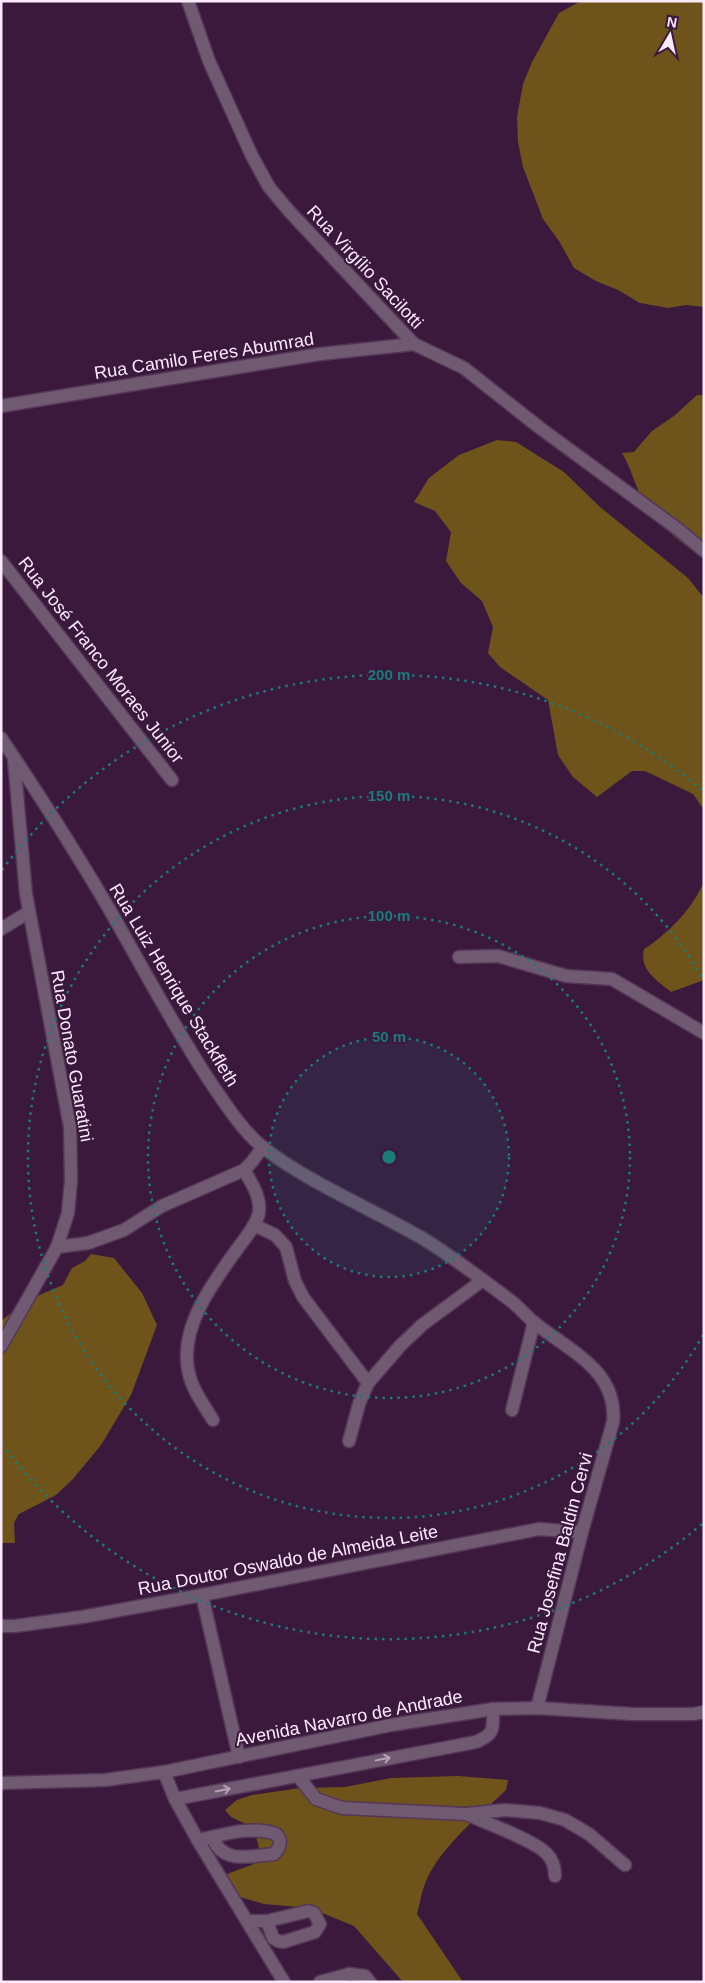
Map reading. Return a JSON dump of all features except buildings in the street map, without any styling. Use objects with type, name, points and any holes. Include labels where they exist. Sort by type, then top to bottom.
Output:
[{"type":"street","name":"Rua Virgílio Sacilotti","points":[[188,1],[209,61],[252,156],[269,187],[289,211],[414,344],[464,368],[540,428],[679,530],[704,551]]},
{"type":"street","name":"Rua Camilo Feres Abumrad","points":[[1,406],[320,354],[414,344]]},
{"type":"street","name":"Rua José Franco Moraes Junior","points":[[1,561],[172,780]]},
{"type":"street","name":"Rua Luiz Henrique Stackfleth","points":[[1,738],[107,905],[187,1048],[229,1110],[263,1147],[297,1170],[453,1257],[513,1303],[534,1322],[588,1363],[602,1379],[610,1393],[615,1408]]},
{"type":"street","name":"Rua Donato Guaratini","points":[[1,1346],[57,1247],[68,1213],[71,1180],[70,1127],[26,894],[14,757]]},
{"type":"street","points":[[1,929],[29,912]]},
{"type":"street","points":[[459,957],[498,956],[566,976],[612,979],[704,1033]]},
{"type":"street","points":[[57,1247],[88,1243],[124,1230],[162,1206],[244,1170],[263,1147]]},
{"type":"street","points":[[213,1420],[196,1392],[187,1368],[188,1345],[197,1312],[217,1277],[254,1224],[259,1212],[256,1193],[244,1170]]},
{"type":"street","points":[[254,1224],[275,1235],[286,1247],[295,1281],[303,1297],[368,1383]]},
{"type":"street","points":[[349,1441],[356,1412],[368,1383],[400,1346],[422,1325],[483,1280]]},
{"type":"street","points":[[512,1410],[534,1322]]},
{"type":"street","name":"Rua Josefina Baldin Cervi","points":[[537,1708],[582,1532],[613,1422],[615,1408]]},
{"type":"street","name":"Rua Doutor Oswaldo de Almeida Leite","points":[[1,1626],[15,1626],[82,1617],[539,1529],[582,1532]]},
{"type":"street","points":[[202,1595],[239,1757]]},
{"type":"street","name":"Avenida Navarro de Andrade","points":[[1,1783],[105,1780],[164,1772],[391,1725],[493,1709],[537,1708],[632,1714],[694,1714],[704,1712]]},
{"type":"street","points":[[175,1799],[476,1742],[488,1737],[494,1728],[493,1709]]},
{"type":"street","points":[[164,1772],[175,1799],[198,1840],[284,1982]]},
{"type":"street","points":[[298,1776],[316,1799],[342,1808],[466,1814],[505,1810],[540,1813],[565,1820],[589,1834],[624,1865]]},
{"type":"street","points":[[466,1814],[528,1842],[547,1854],[555,1867],[555,1876]]},
{"type":"street","points":[[198,1840],[212,1837],[236,1832],[256,1831],[276,1834],[280,1842],[280,1848],[274,1854],[238,1858],[224,1854],[216,1847],[212,1837]]},
{"type":"street","points":[[247,1922],[267,1921]]},
{"type":"street","points":[[320,1982],[349,1974],[365,1976],[370,1982]]},
{"type":"shaded area","points":[[581,1],[704,1],[704,307],[686,305],[668,308],[640,303],[618,290],[596,281],[574,268],[559,241],[543,219],[523,167],[518,142],[517,117],[523,84],[532,62],[559,13]]},
{"type":"shaded area","points":[[697,395],[704,395],[704,558],[676,538],[651,512],[639,492],[622,453],[634,452],[652,431],[674,416]]},
{"type":"shaded area","points":[[497,440],[516,442],[564,472],[600,507],[688,578],[704,598],[704,810],[693,794],[645,771],[632,771],[597,797],[573,777],[558,755],[548,700],[500,667],[488,653],[493,627],[482,601],[461,583],[446,561],[451,532],[435,511],[414,502],[429,478],[459,455]]},
{"type":"shaded area","points":[[704,882],[704,980],[671,992],[650,974],[644,963],[644,949],[679,920],[693,902]]},
{"type":"shaded area","points":[[91,1254],[114,1258],[142,1293],[157,1325],[131,1395],[101,1445],[73,1479],[56,1495],[19,1514],[14,1523],[15,1543],[1,1543],[1,1321],[28,1300],[63,1285],[72,1268],[85,1261]]},
{"type":"shaded area","points":[[458,1776],[508,1780],[506,1790],[461,1833],[439,1858],[422,1891],[417,1914],[463,1982],[403,1982],[354,1926],[310,1908],[264,1904],[230,1894],[225,1885],[227,1874],[254,1864],[259,1848],[254,1828],[231,1817],[225,1810],[237,1800],[252,1795],[300,1788],[345,1787],[391,1778]]}]
